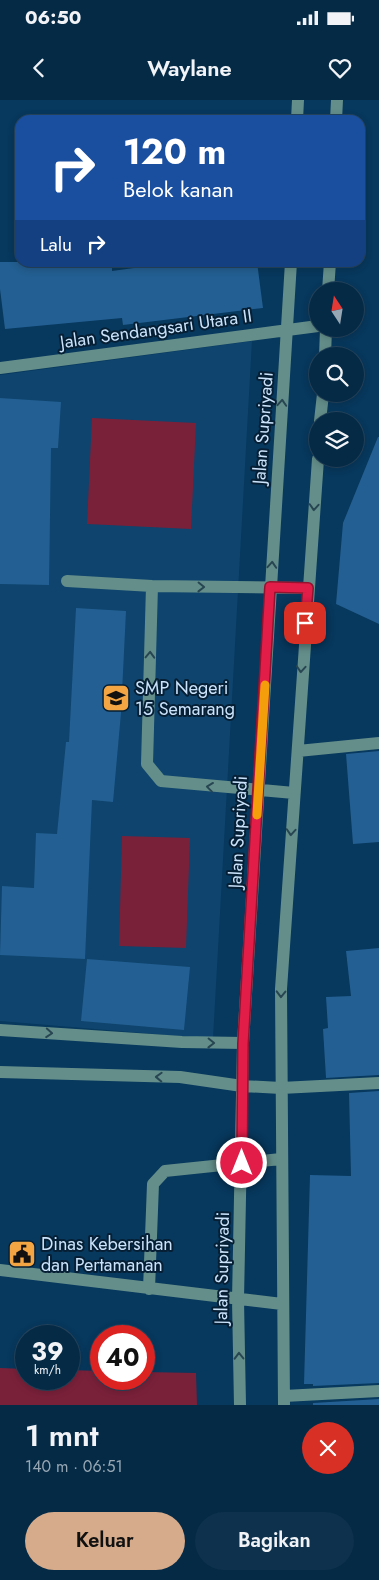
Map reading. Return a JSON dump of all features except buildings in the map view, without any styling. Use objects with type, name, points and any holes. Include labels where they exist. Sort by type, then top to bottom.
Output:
[{"type":"street","points":[[297,115],[298,100]]},
{"type":"street","points":[[336,115],[337,100]]},
{"type":"street","name":"Jalan Supriyadi","points":[[240,1405],[238,1300],[243,1044],[291,267]]},
{"type":"street","points":[[329,282],[330,267]]},
{"type":"street","name":"Jalan Sendangsari Utara II","points":[[0,368],[309,327]]},
{"type":"street","points":[[317,467],[281,989],[280,1159],[284,1401],[379,1391]]},
{"type":"street","points":[[67,581],[152,586],[308,588]]},
{"type":"street","points":[[152,586],[147,764],[162,781],[294,794]]},
{"type":"street","points":[[298,751],[379,743]]},
{"type":"street","points":[[0,1030],[182,1042],[243,1044]]},
{"type":"street","points":[[0,1072],[180,1077],[242,1086],[280,1088],[379,1083]]},
{"type":"street","points":[[149,1289],[153,1184],[165,1171],[280,1159]]},
{"type":"street","points":[[0,1270],[282,1304]]},
{"type":"shaded area","name":"SMP Negeri 15 Semarang","points":[[252,341],[213,1039],[0,1021],[0,375]]},
{"type":"shaded area","points":[[92,418],[196,423],[191,529],[87,524]]},
{"type":"shaded area","points":[[122,836],[190,838],[186,948],[119,946]]},
{"type":"shaded area","points":[[0,1368],[15,1369],[15,1390],[80,1390],[80,1370],[90,1371],[90,1390],[155,1390],[155,1372],[196,1373],[197,1405],[0,1405]]},
{"type":"slow traffic","points":[[257,815],[265,685]]},
{"type":"place","name":"SMP Negeri 15 Semarang","points":[[116,698]]},
{"type":"place","name":"Dinas Kebersihan dan Pertamanan","points":[[22,1254]]},
{"type":"route","points":[[242,1163],[243,1044],[270,587],[308,588],[305,623]]}]
